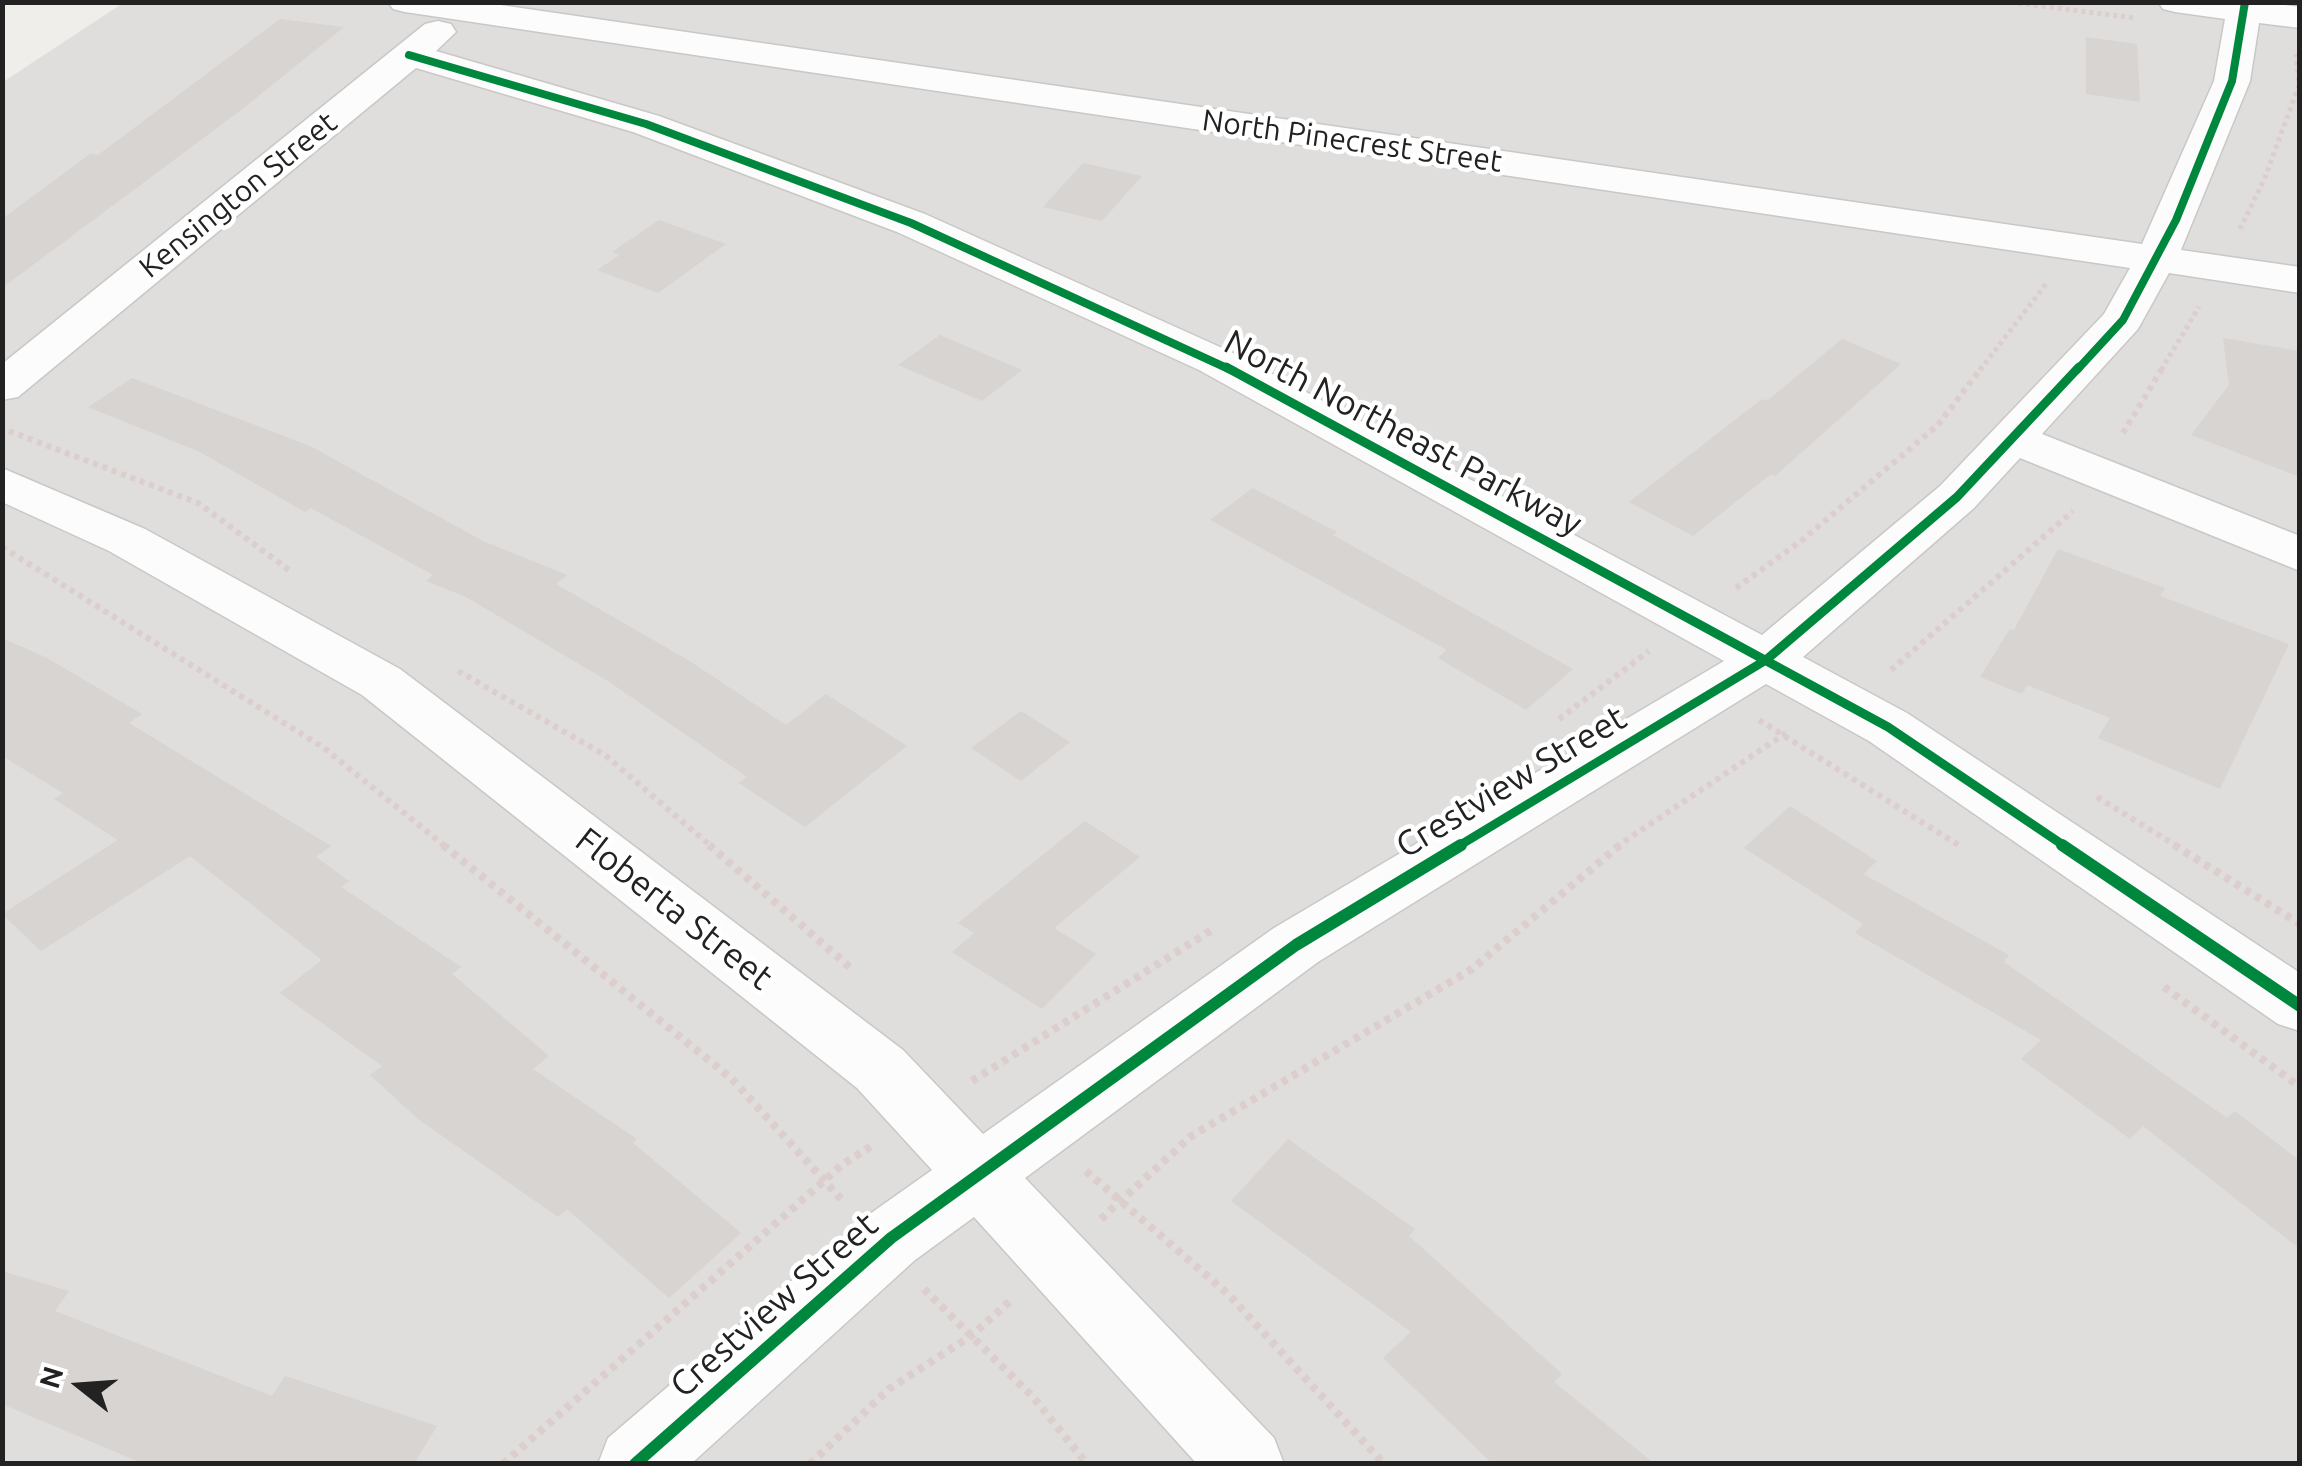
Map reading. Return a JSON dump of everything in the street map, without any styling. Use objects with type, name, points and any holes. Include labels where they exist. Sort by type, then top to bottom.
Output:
[{"type":"street","name":"North Pinecrest Street","points":[[406,2],[468,7],[2300,280]]},
{"type":"street","points":[[2175,2],[2244,7],[2300,18]]},
{"type":"street","name":"Kensington Street","points":[[13,403],[468,7]]},
{"type":"street","name":"Crestview Street","points":[[635,1464],[884,1245],[978,1174],[1296,945],[1766,660],[1957,497],[2123,320],[2176,220],[2232,82],[2244,7]]},
{"type":"street","name":"North Northeast Parkway","points":[[409,55],[646,124],[912,222],[1215,361],[1888,727],[2300,1006]]},
{"type":"street","points":[[2012,438],[2300,555]]},
{"type":"street","name":"Floberta Street","points":[[2,483],[127,540],[382,682],[880,1069],[1247,1464]]},
{"type":"path","points":[[1548,728],[1802,541],[1938,425],[2078,248]]},
{"type":"path","points":[[2,437],[13,403]]},
{"type":"path","points":[[2,547],[324,748],[732,1079],[884,1245],[1033,1397],[1086,1464]]},
{"type":"path","points":[[1633,642],[1966,850]]},
{"type":"path","points":[[503,1464],[824,1180],[921,1114],[1228,920]]},
{"type":"path","points":[[2159,983],[2300,1087]]},
{"type":"shaded area","points":[[123,3],[2299,3],[2299,1463],[3,1464],[3,82]]},
{"type":"building","points":[[280,19],[344,27],[241,110],[2,288],[2,219],[90,154],[98,155]]},
{"type":"building","points":[[2086,37],[2137,44],[2140,102],[2086,94]]},
{"type":"building","points":[[1083,163],[1142,176],[1102,221],[1043,207]]},
{"type":"building","points":[[659,220],[726,244],[658,293],[597,270],[620,255],[612,252]]},
{"type":"building","points":[[940,335],[1022,370],[982,401],[898,365]]},
{"type":"building","points":[[2223,338],[2300,351],[2300,477],[2191,435],[2229,385]]},
{"type":"building","points":[[1842,339],[1901,364],[1775,476],[1771,474],[1693,536],[1629,502],[1762,399],[1767,401]]},
{"type":"building","points":[[132,378],[310,446],[483,541],[567,575],[556,584],[688,660],[786,725],[826,694],[907,746],[805,827],[739,783],[747,777],[611,683],[466,597],[426,581],[433,575],[311,508],[305,512],[198,451],[88,407]]},
{"type":"building","points":[[1253,488],[1337,532],[1333,535],[1573,669],[1526,710],[1438,658],[1447,650],[1210,520]]},
{"type":"building","points":[[2058,549],[2165,588],[2160,596],[2289,644],[2220,789],[2098,738],[2110,718],[2027,685],[2022,694],[1980,677],[2010,629],[2014,630]]},
{"type":"building","points":[[2,638],[47,658],[142,714],[129,723],[331,846],[316,857],[349,881],[341,887],[461,967],[452,974],[549,1056],[533,1069],[637,1139],[633,1143],[741,1233],[669,1298],[567,1209],[558,1217],[418,1119],[370,1075],[382,1066],[280,993],[322,960],[190,856],[41,951],[2,914],[118,840],[54,799],[63,793],[2,756]]},
{"type":"building","points":[[1021,711],[1070,742],[1021,781],[971,748]]},
{"type":"building","points":[[1790,806],[1877,861],[1863,874],[2009,955],[2004,962],[2227,1118],[2235,1111],[2300,1161],[2300,1249],[2143,1126],[2130,1139],[2021,1059],[2041,1040],[1855,933],[1863,924],[1744,848]]},
{"type":"building","points":[[1085,821],[1140,857],[1054,928],[1096,954],[1042,1009],[952,952],[974,933],[958,923]]},
{"type":"building","points":[[1288,1139],[1415,1229],[1409,1236],[1562,1374],[1554,1382],[1655,1464],[1493,1464],[1383,1358],[1411,1332],[1231,1201]]},
{"type":"building","points":[[2,1271],[69,1291],[55,1311],[272,1396],[285,1376],[437,1426],[414,1464],[144,1464],[2,1404]]},
{"type":"cycle path","points":[[635,1464],[891,1238],[1296,945],[1766,660],[1957,497],[2123,320],[2176,220],[2232,81],[2245,2]]},
{"type":"cycle path","points":[[409,55],[646,124],[911,223],[1215,361],[1888,727],[2300,1006]]}]
